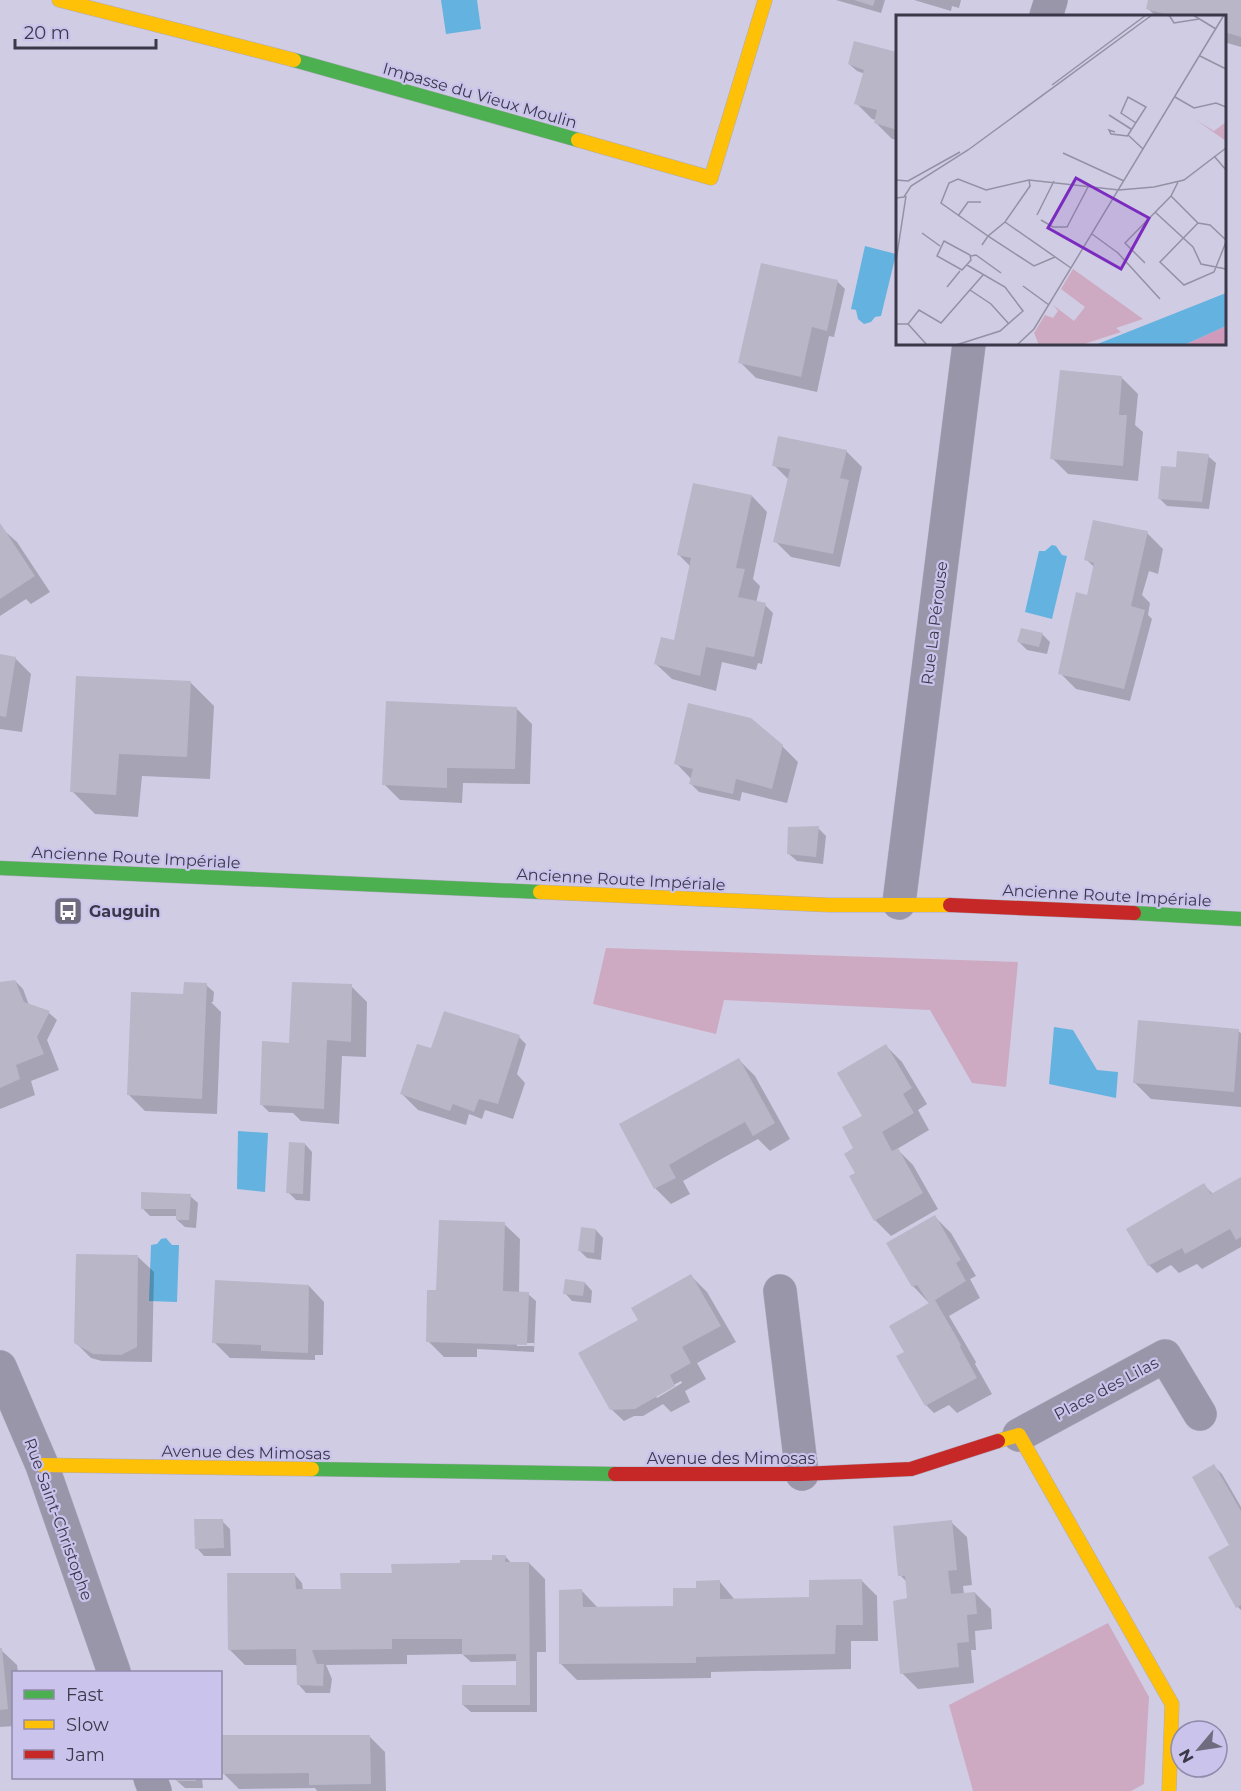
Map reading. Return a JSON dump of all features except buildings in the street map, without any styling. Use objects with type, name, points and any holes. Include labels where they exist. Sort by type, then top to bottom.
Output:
[{"type":"street","name":"Impasse du Vieux Moulin","points":[[59,0],[242,45],[711,178],[765,0]]},
{"type":"street","points":[[1046,15],[1051,0]]},
{"type":"street","name":"Rue La Pérouse","points":[[899,903],[969,345]]},
{"type":"street","name":"Ancienne Route Impériale","points":[[0,868],[829,905],[899,903],[1032,907],[1241,919]]},
{"type":"street","points":[[780,1291],[801,1474]]},
{"type":"street","name":"Place des Lilas","points":[[1019,1435],[1165,1356],[1200,1414]]},
{"type":"street","name":"Rue Saint-Christophe","points":[[0,1368],[42,1465],[114,1671]]},
{"type":"street","points":[[1019,1435],[1172,1704],[1169,1791]]},
{"type":"street","name":"Avenue des Mimosas","points":[[42,1465],[657,1475],[801,1474],[911,1469],[1019,1435]]},
{"type":"shaded area","points":[[606,948],[1018,962],[1006,1087],[972,1083],[930,1010],[724,1000],[716,1034],[593,1004]]},
{"type":"shaded area","points":[[1108,1623],[1149,1697],[1144,1784],[1131,1791],[973,1791],[949,1705]]},
{"type":"water","points":[[441,0],[477,0],[481,29],[446,34]]},
{"type":"water","points":[[865,246],[896,254],[881,316],[864,324],[858,319],[856,310],[851,309]]},
{"type":"water","points":[[1052,545],[1056,546],[1062,555],[1067,556],[1052,619],[1025,612],[1039,551],[1045,551]]},
{"type":"water","points":[[1054,1027],[1073,1030],[1097,1070],[1118,1072],[1116,1098],[1049,1084]]},
{"type":"water","points":[[238,1131],[268,1133],[265,1192],[237,1189]]},
{"type":"water","points":[[166,1238],[172,1245],[179,1245],[177,1302],[149,1301],[151,1245]]},
{"type":"traffic: fast","points":[[294,60],[578,140]]},
{"type":"traffic: fast","points":[[0,868],[540,892]]},
{"type":"traffic: fast","points":[[1134,913],[1241,919]]},
{"type":"traffic: fast","points":[[312,1469],[615,1474]]},
{"type":"traffic: slow","points":[[59,0],[294,60]]},
{"type":"traffic: slow","points":[[578,140],[711,178],[765,0]]},
{"type":"traffic: slow","points":[[540,892],[829,905],[950,905]]},
{"type":"traffic: slow","points":[[998,1441],[1019,1435],[1172,1704],[1169,1791]]},
{"type":"traffic: slow","points":[[42,1465],[312,1469]]},
{"type":"traffic: jam","points":[[950,905],[1134,913]]},
{"type":"traffic: jam","points":[[615,1474],[802,1474],[911,1469],[998,1441]]},
{"type":"place","name":"Gauguin","points":[[68,911]]}]
